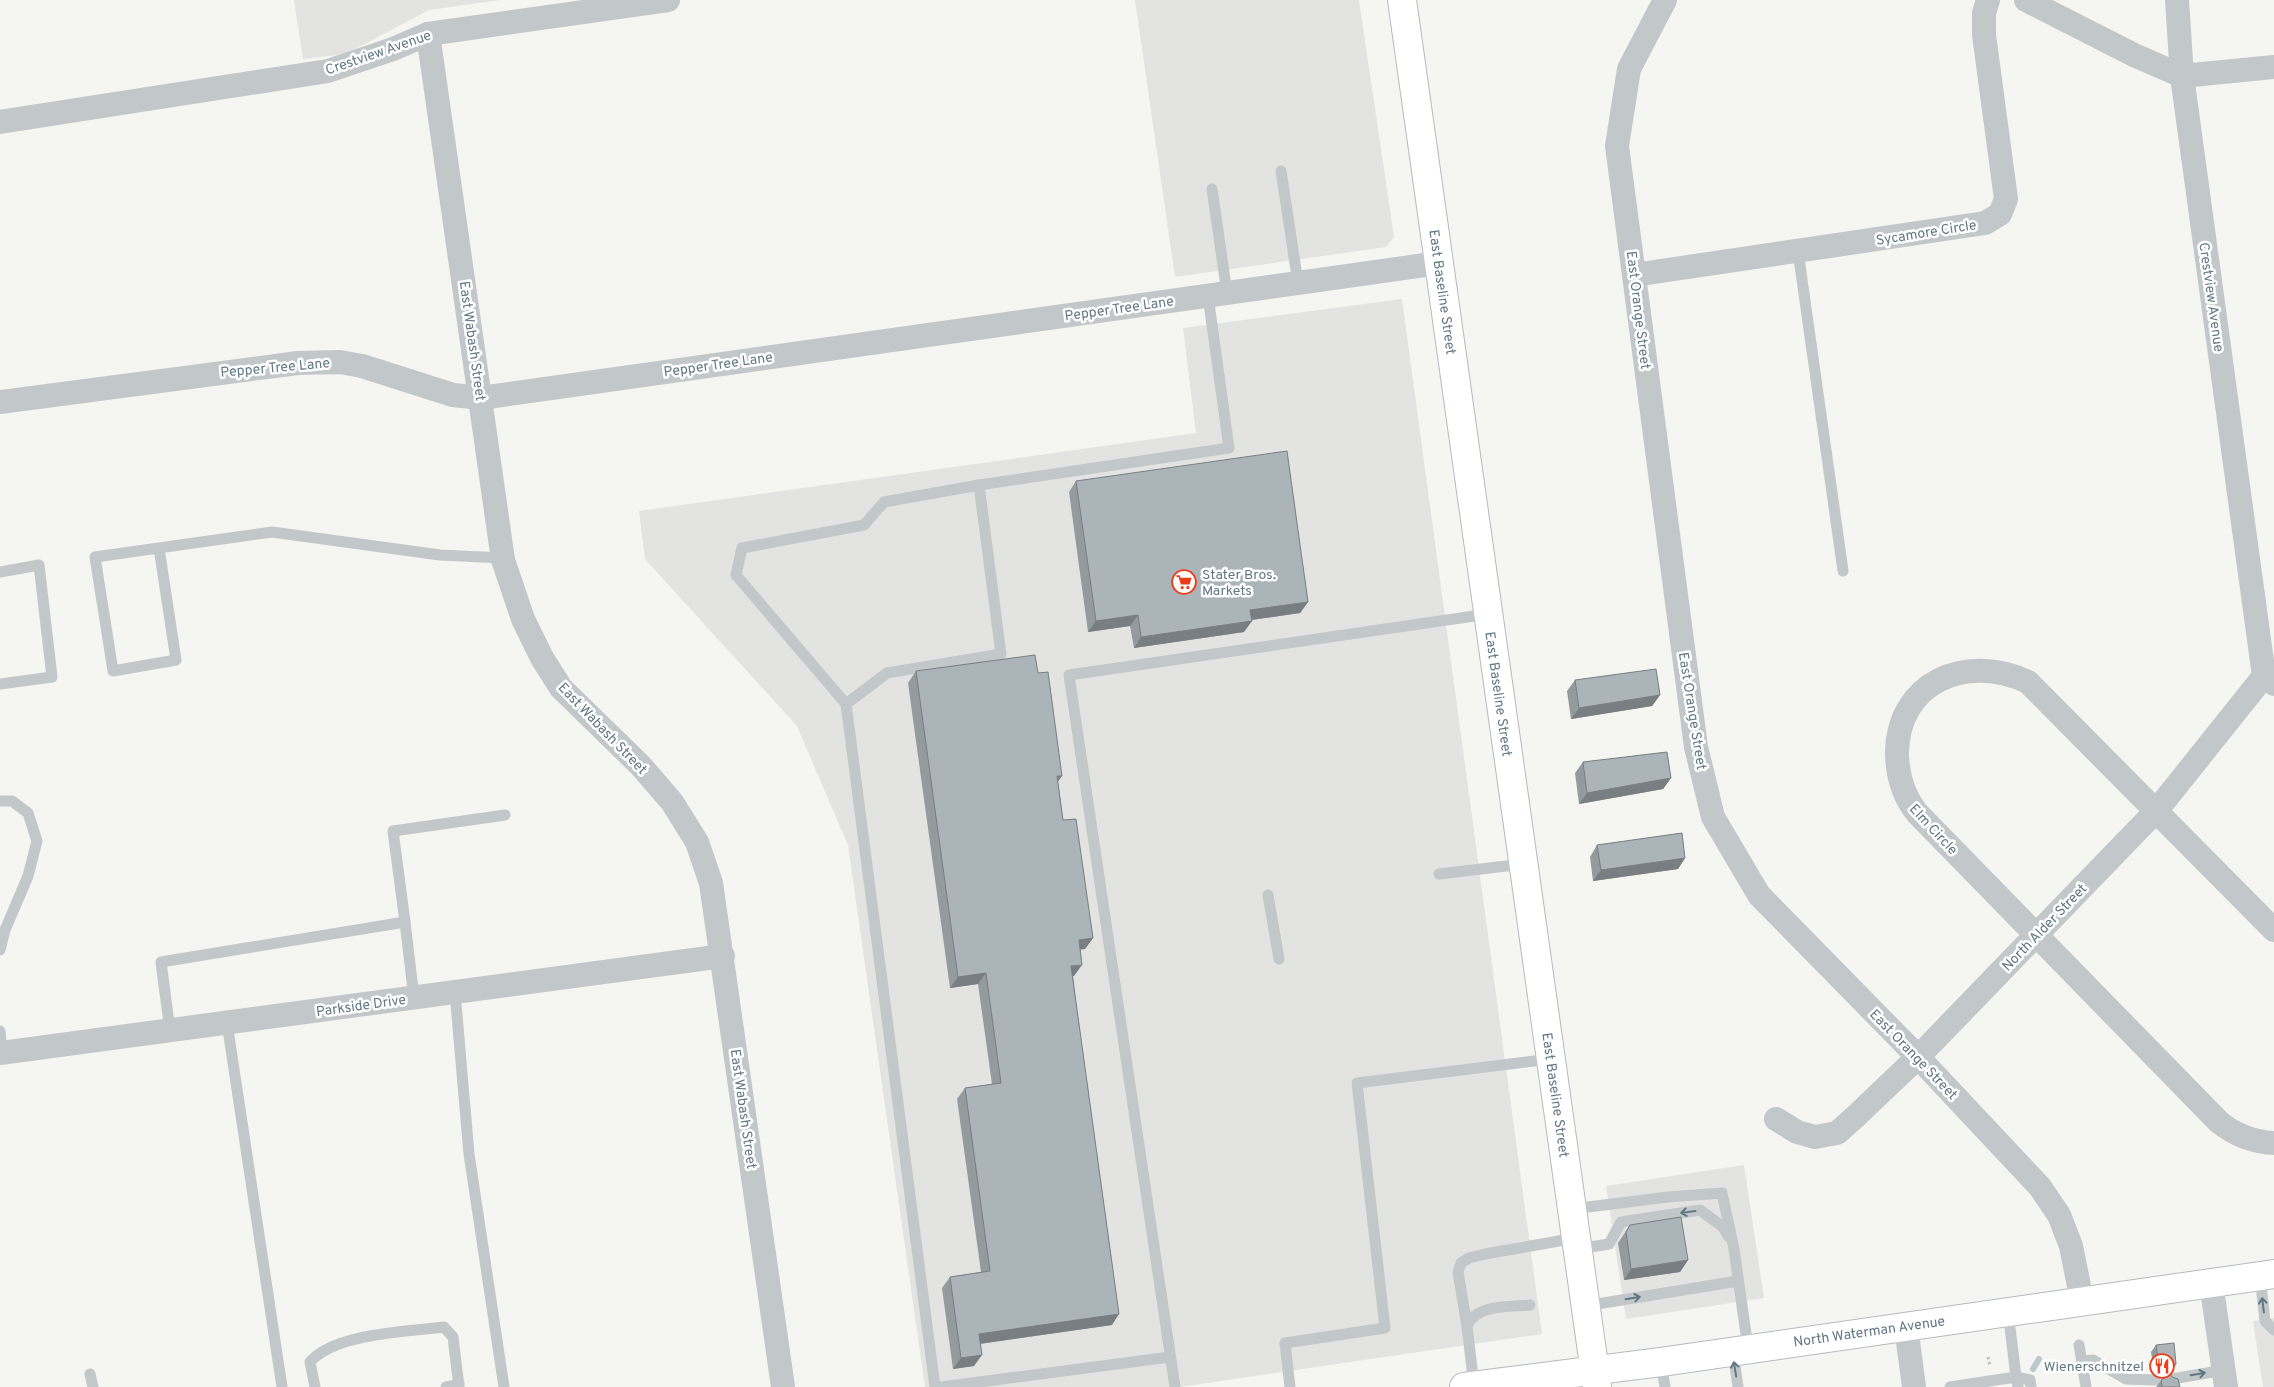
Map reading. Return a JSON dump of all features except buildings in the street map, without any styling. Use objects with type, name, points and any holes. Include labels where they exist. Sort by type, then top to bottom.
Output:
[{"type":"main road","name":"East Baseline Street","points":[[1402,0],[1595,1379]]},
{"type":"main road","name":"North Waterman Avenue","points":[[1469,1386],[1663,1374],[1740,1349],[2267,1274]]},
{"type":"street","name":"Crestview Avenue","points":[[0,122],[328,71],[393,49],[428,34],[668,0]]},
{"type":"street","name":"East Orange Street","points":[[1666,0],[1629,69],[1617,146],[1696,747],[1713,817],[1759,895],[1918,1057],[2040,1188],[2059,1215],[2071,1246],[2082,1301]]},
{"type":"street","name":"Sycamore Circle","points":[[1634,275],[1985,223],[2000,214],[2006,199],[1984,35],[1984,13],[1988,0]]},
{"type":"street","points":[[2026,0],[2134,56],[2182,76],[2274,67]]},
{"type":"street","points":[[2177,0],[2182,76]]},
{"type":"street","name":"East Wabash Street","points":[[428,34],[503,558],[523,619],[542,658],[561,688],[640,765],[672,802],[697,842],[711,883],[783,1387]]},
{"type":"street","name":"Crestview Avenue","points":[[2182,76],[2271,679]]},
{"type":"street","name":"Pepper Tree Lane","points":[[0,402],[209,373],[298,363],[340,362],[362,366],[453,395],[481,398],[1439,263]]},
{"type":"street","name":"Elm Circle","points":[[2274,930],[2038,689],[2022,679],[2001,671],[1968,670],[1942,678],[1919,696],[1907,712],[1900,730],[1897,747],[1900,780],[1911,805],[2219,1122],[2251,1140],[2274,1143]]},
{"type":"street","name":"North Alder Street","points":[[1776,1119],[1797,1132],[1815,1137],[1837,1132],[1918,1057],[2157,810],[2271,679]]},
{"type":"street","name":"Parkside Drive","points":[[1,1046],[170,1031],[722,956]]},
{"type":"street","points":[[2211,1282],[2225,1379]]},
{"type":"street","points":[[1906,1326],[1914,1387]]},
{"type":"lane","points":[[1281,171],[1298,283]]},
{"type":"lane","points":[[935,1387],[846,704],[736,575],[742,548],[864,524],[884,502],[979,485],[1229,448],[1212,189]]},
{"type":"lane","points":[[1798,251],[1843,571]]},
{"type":"lane","points":[[846,704],[887,674],[1001,654],[979,485]]},
{"type":"lane","points":[[159,548],[176,660],[112,670],[95,557],[272,532],[440,555],[503,558]]},
{"type":"lane","points":[[0,572],[39,565],[52,677],[0,684]]},
{"type":"lane","points":[[1175,1387],[1069,675],[1488,614]]},
{"type":"lane","points":[[0,801],[12,801],[28,813],[37,842],[28,876],[5,930],[0,950]]},
{"type":"lane","points":[[414,998],[393,831],[505,815]]},
{"type":"lane","points":[[1439,874],[1523,864]]},
{"type":"lane","points":[[1268,894],[1279,959]]},
{"type":"lane","points":[[170,1031],[161,962],[405,922]]},
{"type":"lane","points":[[455,992],[469,1154],[504,1387]]},
{"type":"lane","points":[[227,1023],[282,1387]]},
{"type":"lane","points":[[1290,1387],[1285,1342],[1385,1328],[1357,1083],[1550,1059]]},
{"type":"lane","points":[[1572,1209],[1668,1197],[1722,1193],[1734,1249],[1738,1281],[1740,1349],[1738,1387]]},
{"type":"lane","points":[[1469,1386],[1467,1326],[1458,1272],[1461,1263],[1469,1258],[1485,1254],[1576,1244],[1609,1244],[1621,1222],[1700,1210],[1723,1226],[1734,1249]]},
{"type":"lane","points":[[2267,1274],[2265,1321],[2274,1330]]},
{"type":"lane","points":[[1585,1306],[1738,1281]]},
{"type":"lane","points":[[1467,1326],[1470,1319],[1476,1314],[1490,1309],[1530,1305]]},
{"type":"lane","points":[[2008,1311],[2017,1382]]},
{"type":"lane","points":[[315,1387],[310,1362],[316,1354],[338,1343],[346,1340],[444,1327],[453,1337],[459,1386],[446,1387]]},
{"type":"lane","points":[[2079,1345],[2086,1387]]},
{"type":"lane","points":[[941,1387],[1170,1357]]},
{"type":"lane","points":[[2082,1361],[2093,1360],[2126,1379],[2155,1380]]},
{"type":"lane","points":[[90,1374],[92,1387]]},
{"type":"lane","points":[[2172,1379],[2225,1379]]},
{"type":"lane","points":[[1950,1387],[2030,1380],[2031,1387]]},
{"type":"shaded area","points":[[294,0],[500,0],[429,10],[346,54],[303,59]]},
{"type":"shaded area","points":[[1135,0],[1359,0],[1394,237],[1386,247],[1175,277]]},
{"type":"shaded area","points":[[1402,299],[1542,1334],[1180,1387],[925,1387],[848,845],[797,726],[645,559],[639,511],[1196,433],[1183,328]]},
{"type":"shaded area","points":[[1744,1165],[1764,1298],[1626,1319],[1606,1186]]},
{"type":"shaded area","points":[[2274,1318],[2274,1387],[2263,1387],[2253,1321]]},
{"type":"waterway","points":[[2033,1369],[2039,1359]]},
{"type":"place","name":"Stater Bros. Markets","points":[[1184,582]]},
{"type":"place","name":"Wienerschnitzel","points":[[2162,1366]]}]
